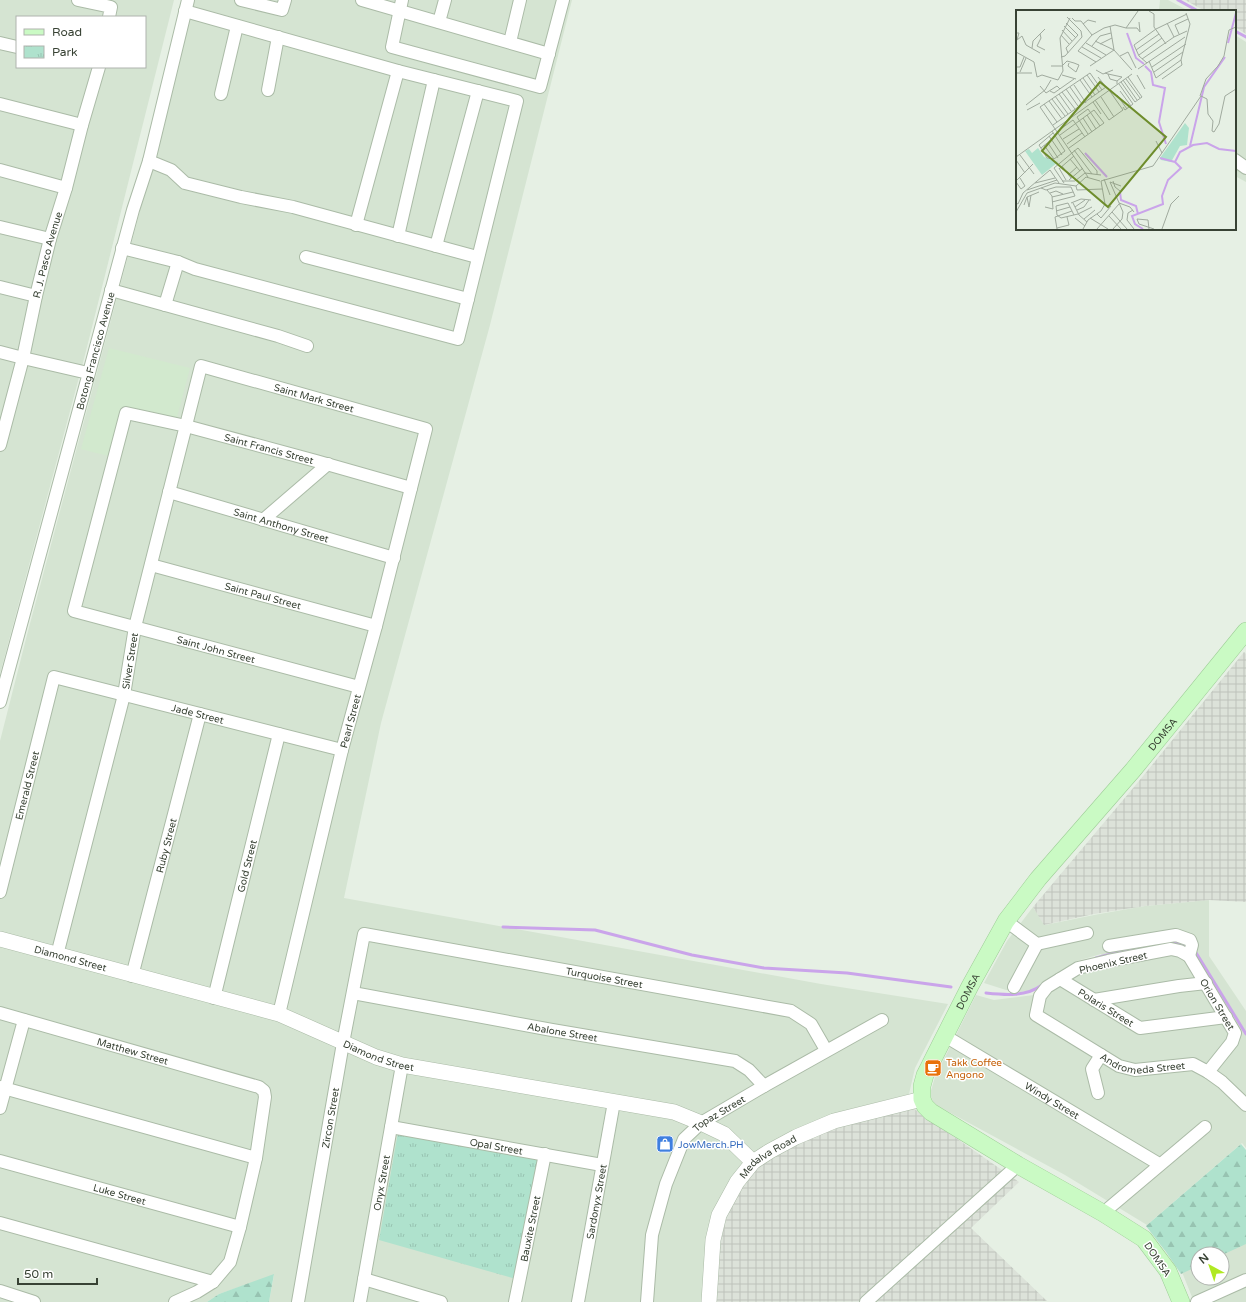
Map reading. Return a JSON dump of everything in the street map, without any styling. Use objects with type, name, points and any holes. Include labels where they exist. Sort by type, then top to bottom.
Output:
[{"type":"main road","name":"DOMSA","points":[[1180,1302],[1168,1271],[1144,1239],[1103,1213],[1018,1165],[931,1112],[925,1106],[922,1099],[922,1086],[925,1075],[977,972],[1006,921],[1038,879],[1133,770],[1246,631]]},
{"type":"street","points":[[78,0],[110,12]]},
{"type":"street","points":[[241,0],[282,10],[284,0]]},
{"type":"street","points":[[362,0],[401,5],[440,22],[549,54]]},
{"type":"street","points":[[440,22],[445,0]]},
{"type":"street","points":[[510,42],[520,0]]},
{"type":"street","points":[[401,5],[392,47],[540,87],[563,0]]},
{"type":"street","points":[[122,248],[458,339],[477,257],[517,101],[237,26],[187,6]]},
{"type":"street","name":"Botong Francisco Avenue","points":[[0,702],[122,248],[149,161],[187,6]]},
{"type":"street","points":[[221,94],[237,26]]},
{"type":"street","points":[[268,90],[278,37]]},
{"type":"street","points":[[0,43],[16,47]]},
{"type":"street","name":"R. J. Pasco Avenue","points":[[0,445],[4,412],[23,358],[50,239],[66,188],[97,68]]},
{"type":"street","points":[[356,225],[398,70]]},
{"type":"street","points":[[398,236],[434,80]]},
{"type":"street","points":[[436,246],[478,91]]},
{"type":"street","points":[[0,104],[82,125]]},
{"type":"street","points":[[149,161],[172,170],[185,183],[241,197],[293,207],[477,257]]},
{"type":"street","points":[[1236,161],[1246,168]]},
{"type":"street","points":[[0,170],[66,188]]},
{"type":"street","points":[[0,226],[50,239]]},
{"type":"street","points":[[306,258],[468,299]]},
{"type":"street","points":[[165,305],[178,262]]},
{"type":"street","points":[[0,287],[36,296]]},
{"type":"street","points":[[111,290],[278,336],[307,346]]},
{"type":"street","points":[[0,352],[88,373]]},
{"type":"street","name":"Silver Street","points":[[56,955],[124,695],[135,627],[201,366]]},
{"type":"street","name":"Saint Mark Street","points":[[201,366],[426,429]]},
{"type":"street","name":"Saint Francis Street","points":[[74,611],[126,413],[186,426],[411,488]]},
{"type":"street","name":"Pearl Street","points":[[279,1014],[342,750],[394,558],[426,429]]},
{"type":"street","points":[[263,520],[328,464]]},
{"type":"street","name":"Saint Anthony Street","points":[[169,492],[394,558]]},
{"type":"street","name":"Saint Paul Street","points":[[151,565],[376,626]]},
{"type":"street","name":"Saint John Street","points":[[74,611],[359,687]]},
{"type":"street","name":"Jade Street","points":[[54,678],[342,750]]},
{"type":"street","name":"Emerald Street","points":[[0,892],[54,678]]},
{"type":"street","name":"Ruby Street","points":[[132,976],[200,714]]},
{"type":"street","name":"Gold Street","points":[[214,998],[279,734]]},
{"type":"street","points":[[1006,921],[1037,944],[1087,933]]},
{"type":"street","name":"Zircon Street","points":[[298,1302],[343,1043],[364,934]]},
{"type":"street","name":"Turquoise Street","points":[[364,934],[791,1011],[811,1024],[826,1050]]},
{"type":"street","points":[[1109,946],[1176,935],[1190,940],[1192,945],[1189,956]]},
{"type":"street","name":"Diamond Street","points":[[0,939],[132,976],[279,1014],[376,1057],[402,1065],[674,1112],[701,1122],[724,1134],[753,1162]]},
{"type":"street","points":[[1014,987],[1037,944]]},
{"type":"street","name":"Phoenix Street","points":[[1036,1015],[1040,996],[1047,987],[1078,968],[1171,949],[1180,951],[1189,956]]},
{"type":"street","name":"Orion Street","points":[[1189,956],[1235,1033],[1232,1042],[1208,1072]]},
{"type":"street","name":"Polaris Street","points":[[1060,979],[1140,1028],[1226,1017]]},
{"type":"street","points":[[1094,1000],[1206,983]]},
{"type":"street","name":"Abalone Street","points":[[353,993],[552,1030],[735,1061],[749,1070],[764,1086]]},
{"type":"street","name":"Matthew Street","points":[[0,1013],[259,1087],[264,1091],[265,1097],[256,1158]]},
{"type":"street","name":"Andromeda Street","points":[[1036,1015],[1119,1066],[1135,1070],[1193,1064],[1222,1082],[1246,1105]]},
{"type":"street","points":[[0,1108],[2,1088],[24,1020]]},
{"type":"street","name":"Topaz Street","points":[[647,1302],[652,1234],[666,1184],[684,1139],[701,1122],[826,1050],[882,1020]]},
{"type":"street","name":"Windy Street","points":[[945,1036],[1159,1164]]},
{"type":"street","points":[[1098,1093],[1092,1069],[1101,1055]]},
{"type":"street","name":"Onyx Street","points":[[360,1302],[402,1065]]},
{"type":"street","points":[[2,1088],[256,1158],[240,1227],[230,1262],[213,1282],[197,1292],[175,1302]]},
{"type":"street","name":"Medalva Road","points":[[709,1302],[712,1240],[719,1214],[737,1182],[753,1162],[796,1137],[834,1121],[922,1099]]},
{"type":"street","name":"Sardonyx Street","points":[[578,1302],[614,1102]]},
{"type":"street","name":"Opal Street","points":[[391,1127],[602,1165]]},
{"type":"street","points":[[1103,1213],[1159,1164],[1205,1127]]},
{"type":"street","name":"Bauxite Street","points":[[515,1302],[545,1154]]},
{"type":"street","name":"Luke Street","points":[[0,1161],[240,1227]]},
{"type":"street","points":[[866,1302],[1018,1165]]},
{"type":"street","points":[[0,1223],[213,1282]]},
{"type":"street","points":[[364,1279],[441,1302]]},
{"type":"street","points":[[1197,1302],[1246,1280]]},
{"type":"street","points":[[0,1291],[34,1302]]},
{"type":"shaded area","points":[[0,0],[174,0],[85,355],[0,674]]},
{"type":"shaded area","points":[[192,0],[572,0],[490,325],[381,723],[344,898],[821,984],[948,1004],[915,1068],[909,1094],[835,1113],[703,1302],[269,1302],[274,1275],[219,1294],[207,1302],[0,1302],[0,741],[136,226]]},
{"type":"shaded area","points":[[1160,0],[1168,0],[1187,10],[1159,10]]},
{"type":"shaded area","points":[[1185,0],[1246,0],[1246,34],[1236,28],[1236,10],[1203,10]]},
{"type":"shaded area","points":[[1236,36],[1246,42],[1246,182],[1236,177]]},
{"type":"shaded area","points":[[109,348],[190,368],[176,421],[121,407],[108,456],[81,449]]},
{"type":"shaded area","points":[[1244,652],[1246,654],[1246,902],[1209,900],[1145,906],[1094,914],[1044,925],[1033,907],[1139,781]]},
{"type":"shaded area","points":[[1209,900],[1209,956],[1246,1011],[1246,1148],[1242,1143],[1147,1225],[1065,1175],[934,1104],[930,1094],[935,1077],[976,995],[994,1000],[1034,995],[1102,957],[1101,954],[1077,961],[1030,991],[1019,992],[1006,990],[984,983],[1007,941],[1033,907],[1045,925],[1145,906]]},
{"type":"shaded area","points":[[913,1108],[1019,1182],[971,1228],[1047,1301],[716,1302],[718,1244],[724,1215],[750,1173],[779,1153],[842,1124]]},
{"type":"shaded area","points":[[1246,1243],[1246,1302],[1194,1302],[1182,1272],[1190,1268],[1190,1286],[1230,1286],[1230,1250]]},
{"type":"green space","points":[[398,1132],[540,1157],[516,1279],[379,1240]]},
{"type":"green space","points":[[1241,1144],[1246,1150],[1246,1244],[1230,1251],[1230,1246],[1190,1246],[1190,1270],[1181,1274],[1146,1226]]},
{"type":"green space","points":[[274,1274],[269,1302],[207,1302],[219,1294]]},
{"type":"waterway","points":[[1178,0],[1196,10]]},
{"type":"waterway","points":[[1236,32],[1246,37]]},
{"type":"waterway","points":[[503,927],[595,930],[692,955],[764,968],[847,973],[951,987]]},
{"type":"waterway","points":[[1096,958],[1122,951],[1171,942],[1186,945]]},
{"type":"waterway","points":[[1195,951],[1246,1034]]},
{"type":"waterway","points":[[986,993],[1008,995],[1029,992],[1042,985]]},
{"type":"place","name":"Takk Coffee Angono","points":[[933,1068]]},
{"type":"place","name":"JowMerch.PH","points":[[665,1144]]}]
